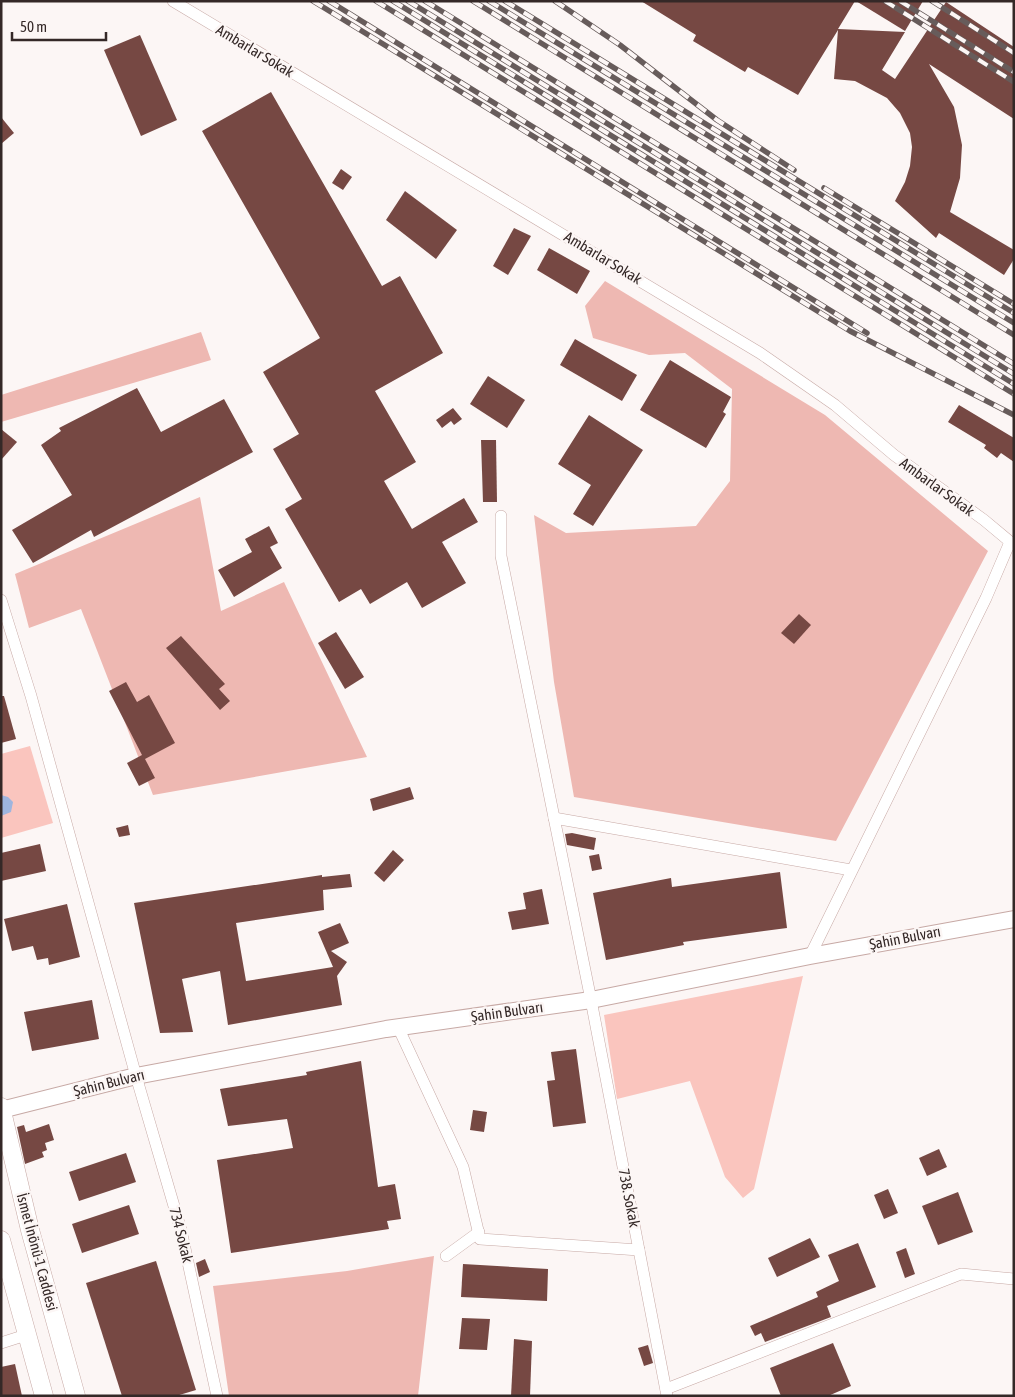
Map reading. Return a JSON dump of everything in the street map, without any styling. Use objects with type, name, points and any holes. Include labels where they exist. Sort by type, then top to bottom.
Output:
[{"type":"main road","name":"İsmet İnönü-1 Caddesi","points":[[2,1109],[30,1230],[76,1396]]},
{"type":"main road","name":"İsmet İnönü-1 Caddesi","points":[[1,1240],[44,1396]]},
{"type":"street","name":"Ambarlar Sokak","points":[[173,1],[760,353],[834,405],[894,455],[984,520],[1012,544]]},
{"type":"street","name":"738. Sokak","points":[[501,516],[501,556],[591,1000],[666,1392]]},
{"type":"street","points":[[810,956],[1012,544]]},
{"type":"street","name":"734 Sokak","points":[[1,600],[3,616],[86,887],[136,1076],[181,1230],[217,1396]]},
{"type":"street","points":[[554,818],[851,870]]},
{"type":"street","name":"Şahin Bulvarı","points":[[2,1109],[136,1076],[398,1027],[591,1000],[810,956],[1014,919]]},
{"type":"street","points":[[398,1027],[463,1168],[480,1239],[639,1250]]},
{"type":"street","points":[[446,1256],[479,1232]]},
{"type":"street","points":[[666,1392],[961,1274],[1014,1279]]},
{"type":"street","points":[[1,1343],[26,1335]]},
{"type":"shaded area","points":[[605,281],[825,415],[988,551],[836,841],[574,797],[554,682],[534,515],[566,533],[696,526],[730,481],[732,389],[685,353],[649,355],[593,338],[585,306]]},
{"type":"shaded area","points":[[201,332],[211,360],[1,422],[1,395]]},
{"type":"shaded area","points":[[200,497],[221,611],[284,582],[367,757],[153,795],[81,609],[29,628],[15,574]]},
{"type":"shaded area","points":[[30,746],[53,823],[1,838],[1,754]]},
{"type":"shaded area","points":[[803,976],[754,1189],[743,1198],[725,1177],[690,1081],[617,1099],[604,1015]]},
{"type":"shaded area","points":[[434,1256],[418,1396],[229,1396],[213,1286],[347,1271]]},
{"type":"water","points":[[1,795],[8,797],[13,802],[11,812],[1,816]]},
{"type":"building","points":[[641,1],[855,1],[838,29],[905,32],[882,70],[895,79],[946,2],[1014,47],[1014,119],[929,64],[954,107],[962,145],[960,178],[950,212],[1014,250],[1014,259],[1004,275],[939,233],[936,238],[895,201],[905,182],[910,166],[912,147],[910,133],[900,113],[887,98],[855,81],[834,79],[838,30],[798,95],[748,67],[745,72],[693,41],[696,35]]},
{"type":"building","points":[[856,1],[923,1],[905,31]]},
{"type":"building","points":[[140,35],[177,120],[141,136],[104,50]]},
{"type":"building","points":[[271,92],[382,286],[400,276],[443,353],[375,391],[416,462],[384,481],[412,529],[464,498],[478,522],[442,542],[466,583],[422,608],[407,582],[370,604],[361,589],[339,602],[285,509],[302,499],[273,449],[299,434],[263,372],[320,338],[202,131]]},
{"type":"building","points":[[1,117],[14,133],[1,144]]},
{"type":"building","points":[[341,169],[352,177],[343,190],[332,183]]},
{"type":"building","points":[[405,191],[457,230],[436,259],[386,220]]},
{"type":"building","points":[[514,228],[531,236],[508,275],[493,266]]},
{"type":"building","points":[[549,248],[590,271],[577,294],[537,270]]},
{"type":"building","points":[[575,339],[637,375],[622,401],[560,365]]},
{"type":"building","points":[[670,360],[731,397],[723,412],[726,414],[706,448],[640,410]]},
{"type":"building","points":[[488,376],[525,400],[507,428],[470,404]]},
{"type":"building","points":[[137,388],[161,432],[224,399],[253,452],[94,537],[91,530],[33,563],[12,530],[72,495],[41,445],[61,431],[59,428]]},
{"type":"building","points":[[959,405],[1014,438],[1014,462],[1001,453],[997,458],[984,448],[986,445],[948,422]]},
{"type":"building","points":[[453,408],[462,419],[454,425],[451,421],[442,428],[436,420]]},
{"type":"building","points":[[589,415],[643,450],[593,526],[573,514],[591,485],[558,464]]},
{"type":"building","points":[[1,429],[17,442],[1,460]]},
{"type":"building","points":[[481,440],[496,440],[497,502],[483,502]]},
{"type":"building","points":[[269,526],[278,543],[270,547],[282,568],[234,597],[218,570],[252,552],[245,539]]},
{"type":"building","points":[[799,614],[811,625],[794,644],[781,633]]},
{"type":"building","points":[[336,632],[364,677],[345,689],[318,643]]},
{"type":"building","points":[[181,636],[225,684],[219,689],[230,701],[220,710],[166,648]]},
{"type":"building","points":[[126,682],[137,702],[149,695],[175,743],[145,759],[155,778],[139,786],[127,763],[142,755],[109,691]]},
{"type":"building","points":[[1,696],[4,696],[16,739],[1,743]]},
{"type":"building","points":[[410,787],[414,799],[373,811],[370,799]]},
{"type":"building","points":[[128,825],[130,835],[119,837],[116,828]]},
{"type":"building","points":[[572,833],[596,838],[594,850],[567,845],[565,834]]},
{"type":"building","points":[[40,844],[46,871],[1,881],[1,853]]},
{"type":"building","points":[[393,850],[404,860],[384,882],[374,873]]},
{"type":"building","points":[[599,854],[602,869],[592,871],[589,856]]},
{"type":"building","points":[[780,872],[787,928],[683,942],[684,945],[606,960],[593,893],[671,878],[672,887]]},
{"type":"building","points":[[350,874],[352,887],[323,890],[324,910],[236,923],[246,981],[333,967],[318,932],[340,923],[349,943],[331,951],[347,962],[337,976],[342,1005],[228,1025],[220,971],[182,979],[193,1032],[160,1033],[134,903],[322,875],[322,877]]},
{"type":"building","points":[[542,889],[549,924],[512,930],[508,912],[526,909],[523,893]]},
{"type":"building","points":[[67,904],[80,957],[49,965],[48,958],[37,960],[33,946],[12,951],[4,919]]},
{"type":"building","points":[[92,1000],[99,1039],[32,1051],[24,1012]]},
{"type":"building","points":[[576,1049],[586,1123],[553,1127],[547,1081],[555,1080],[551,1052]]},
{"type":"building","points":[[361,1061],[378,1187],[395,1184],[401,1219],[387,1221],[389,1229],[231,1253],[217,1160],[293,1148],[287,1119],[228,1126],[220,1089],[307,1075],[306,1072]]},
{"type":"building","points":[[473,1110],[487,1112],[484,1132],[470,1130]]},
{"type":"building","points":[[49,1124],[54,1140],[45,1143],[47,1150],[42,1152],[44,1157],[25,1164],[17,1127],[24,1125],[26,1132]]},
{"type":"building","points":[[939,1149],[947,1167],[927,1176],[919,1158]]},
{"type":"building","points":[[126,1153],[136,1182],[79,1201],[69,1172]]},
{"type":"building","points":[[888,1189],[898,1213],[884,1219],[874,1195]]},
{"type":"building","points":[[958,1192],[973,1232],[938,1245],[922,1206]]},
{"type":"building","points":[[129,1205],[139,1234],[82,1253],[72,1224]]},
{"type":"building","points":[[810,1238],[820,1257],[777,1277],[768,1258]]},
{"type":"building","points":[[858,1243],[876,1287],[827,1306],[831,1317],[765,1342],[761,1333],[755,1336],[750,1326],[818,1297],[816,1292],[839,1281],[828,1255]]},
{"type":"building","points":[[906,1248],[915,1274],[905,1278],[896,1252]]},
{"type":"building","points":[[205,1259],[210,1272],[199,1277],[196,1263]]},
{"type":"building","points":[[156,1261],[196,1390],[176,1396],[122,1396],[86,1283]]},
{"type":"building","points":[[463,1264],[548,1269],[547,1301],[461,1297]]},
{"type":"building","points":[[462,1318],[490,1319],[487,1350],[459,1349]]},
{"type":"building","points":[[514,1339],[532,1341],[530,1396],[511,1396]]},
{"type":"building","points":[[833,1343],[851,1386],[828,1396],[781,1396],[770,1368]]},
{"type":"building","points":[[648,1345],[653,1363],[644,1366],[638,1348]]},
{"type":"building","points":[[15,1364],[22,1396],[1,1396],[1,1367]]},
{"type":"railway","points":[[313,1],[850,331],[1014,415]]},
{"type":"railway","points":[[329,1],[867,333]]},
{"type":"railway","points":[[376,1],[1014,394]]},
{"type":"railway","points":[[393,1],[1014,384]]},
{"type":"railway","points":[[408,1],[1014,374]]},
{"type":"railway","points":[[425,1],[1014,364]]},
{"type":"railway","points":[[473,1],[1014,335]]},
{"type":"railway","points":[[489,1],[1014,323]]},
{"type":"railway","points":[[505,1],[1014,313]]},
{"type":"railway","points":[[555,1],[620,45],[717,120],[794,170]]},
{"type":"railway","points":[[885,1],[1014,82]]},
{"type":"railway","points":[[900,1],[1014,72]]},
{"type":"railway","points":[[932,1],[1014,53]]},
{"type":"railway","points":[[824,188],[1014,304]]}]
